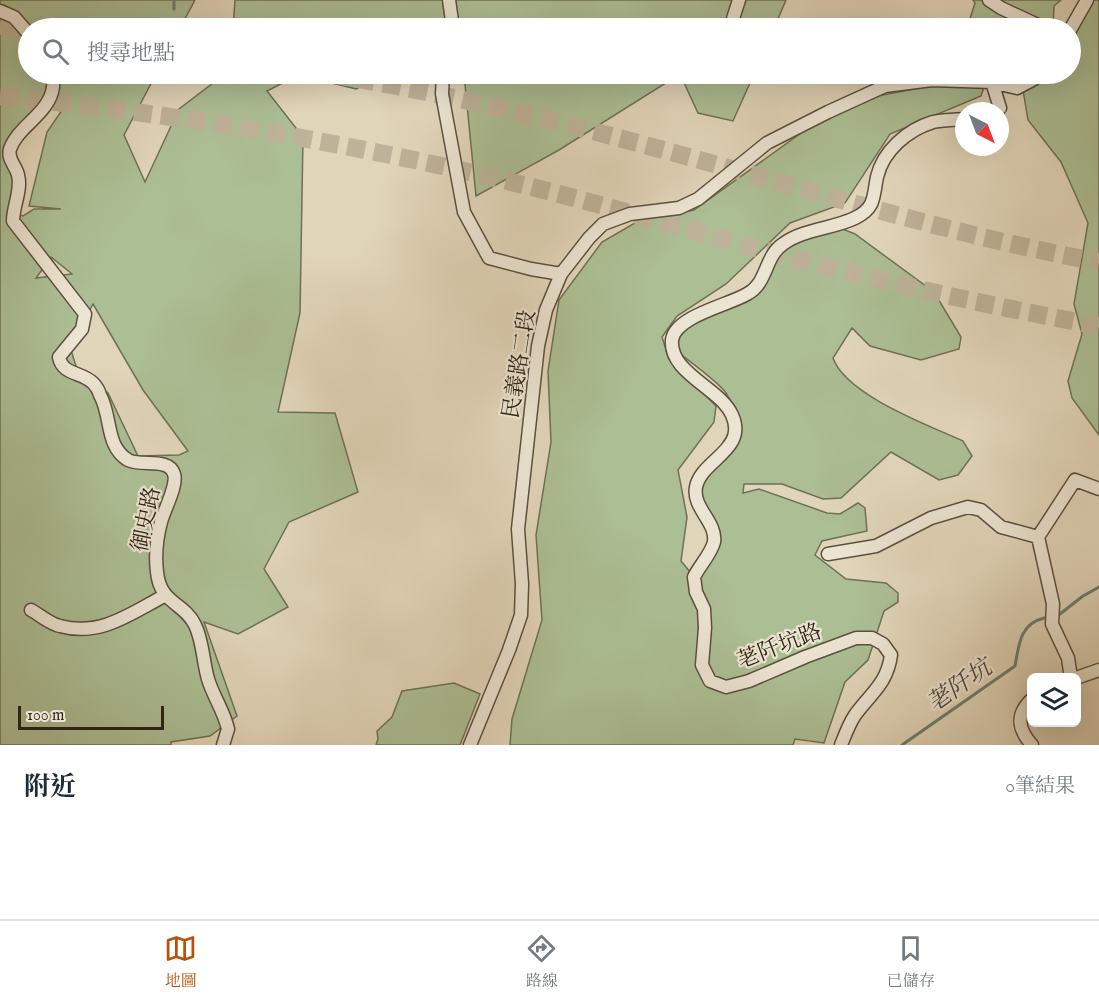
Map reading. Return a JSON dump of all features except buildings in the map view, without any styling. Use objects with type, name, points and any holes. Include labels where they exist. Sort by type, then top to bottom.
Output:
[{"type":"street","points":[[449,0],[452,18]]},
{"type":"street","points":[[733,18],[739,0]]},
{"type":"street","points":[[989,0],[1022,18]]},
{"type":"street","points":[[1077,18],[1087,0]]},
{"type":"street","points":[[0,11],[14,17],[18,22]]},
{"type":"street","name":"御史路","points":[[53,84],[48,102],[10,149],[9,157],[18,175],[19,186],[13,210],[13,221],[85,314],[82,329],[59,357],[60,363],[64,369],[94,383],[105,404],[111,436],[118,451],[129,460],[169,467],[174,474],[174,484],[161,522],[156,558],[157,575],[164,596]]},
{"type":"street","points":[[442,84],[464,212],[489,258],[561,274]]},
{"type":"street","name":"民義路二段","points":[[470,745],[521,615],[522,584],[518,529],[538,346],[546,310],[561,274],[603,224],[630,214],[679,208],[698,199],[767,143],[885,86],[901,84]]},
{"type":"street","points":[[993,84],[998,102]]},
{"type":"street","name":"民義路二段","points":[[1000,84],[1017,88],[1024,84]]},
{"type":"street","name":"荖阡坑路","points":[[841,745],[854,716],[880,686],[889,670],[891,655],[883,644],[872,638],[856,638],[749,681],[726,687],[710,681],[702,665],[704,609],[696,592],[694,577],[711,550],[715,539],[711,526],[698,505],[696,488],[704,471],[730,447],[735,430],[733,417],[723,401],[685,370],[674,352],[672,339],[677,329],[689,319],[748,294],[759,285],[771,257],[782,244],[798,236],[835,226],[863,212],[876,195],[877,178],[882,161],[897,142],[916,129],[934,122],[955,120]]},
{"type":"street","points":[[1070,673],[1068,658],[1052,624],[1053,604],[1038,537],[1075,480],[1099,489]]},
{"type":"street","points":[[828,554],[876,546],[931,518],[968,507],[981,510],[1001,527],[1038,537]]},
{"type":"street","points":[[31,610],[58,626],[85,630],[104,627],[164,596],[183,611],[196,626],[213,694],[227,722],[228,729],[223,745]]},
{"type":"street","points":[[1081,677],[1099,670]]},
{"type":"street","points":[[1027,703],[1020,716],[1024,736],[1032,745]]},
{"type":"green space","points":[[0,0],[195,0],[185,18],[18,18],[18,84],[151,84],[124,135],[145,182],[179,109],[212,84],[281,84],[267,91],[303,137],[300,313],[278,412],[335,413],[358,492],[289,522],[264,569],[288,607],[238,634],[204,622],[237,716],[210,736],[171,742],[171,745],[0,745]],"holes":[[[67,103],[47,132],[29,206],[61,209],[34,209],[23,216],[11,213],[17,185],[6,153],[41,108]],[[51,257],[72,274],[36,278]],[[93,304],[143,390],[188,451],[179,455],[138,456],[108,393],[76,366],[70,347]]]},
{"type":"green space","points":[[235,0],[786,0],[778,18],[234,18]]},
{"type":"green space","points":[[973,0],[1061,0],[1054,6],[1053,18],[970,18],[975,3]]},
{"type":"green space","points":[[1090,0],[1099,0],[1099,435],[1072,398],[1068,381],[1082,334],[1074,304],[1088,223],[1061,162],[1028,120],[1023,90],[1026,84],[1081,84],[1081,18],[1077,18]]},
{"type":"green space","points":[[336,84],[366,84],[356,89]]},
{"type":"green space","points":[[465,84],[664,84],[559,150],[476,196]]},
{"type":"green space","points":[[685,84],[750,84],[733,121],[698,113]]},
{"type":"green space","points":[[940,84],[985,84],[981,96],[967,102],[955,102],[955,107],[890,134],[845,203],[790,223],[726,284],[677,316],[662,337],[669,359],[716,406],[714,422],[678,470],[687,517],[681,561],[695,578],[715,530],[699,501],[699,484],[704,471],[728,435],[733,422],[733,408],[722,388],[674,349],[677,333],[757,285],[774,251],[828,223],[855,234],[934,292],[961,337],[959,349],[921,360],[870,346],[852,328],[833,358],[841,372],[854,384],[890,407],[963,441],[972,456],[958,475],[939,480],[891,452],[841,498],[823,499],[782,484],[744,484],[743,493],[759,489],[827,513],[840,514],[858,503],[865,508],[867,531],[822,541],[815,555],[846,579],[886,583],[898,593],[898,602],[884,611],[868,660],[845,682],[824,743],[795,739],[793,745],[510,745],[512,719],[542,620],[536,535],[551,442],[548,371],[559,300],[602,242],[640,220],[694,210],[829,113],[862,99]]},
{"type":"green space","points":[[454,683],[480,694],[460,745],[376,745],[377,731],[392,717],[402,691]]},
{"type":"waterway","points":[[174,0],[174,9]]},
{"type":"waterway","name":"荖阡坑","points":[[1060,614],[1099,587]]},
{"type":"waterway","name":"荖阡坑","points":[[902,745],[1015,666],[1025,630],[1044,618]]},
{"type":"tunnel","points":[[0,26],[18,28]]},
{"type":"tunnel","points":[[384,84],[532,116],[930,224],[1099,262]]},
{"type":"tunnel","points":[[0,96],[185,119],[308,139],[429,163],[571,197],[772,253],[883,281],[1099,326]]}]
